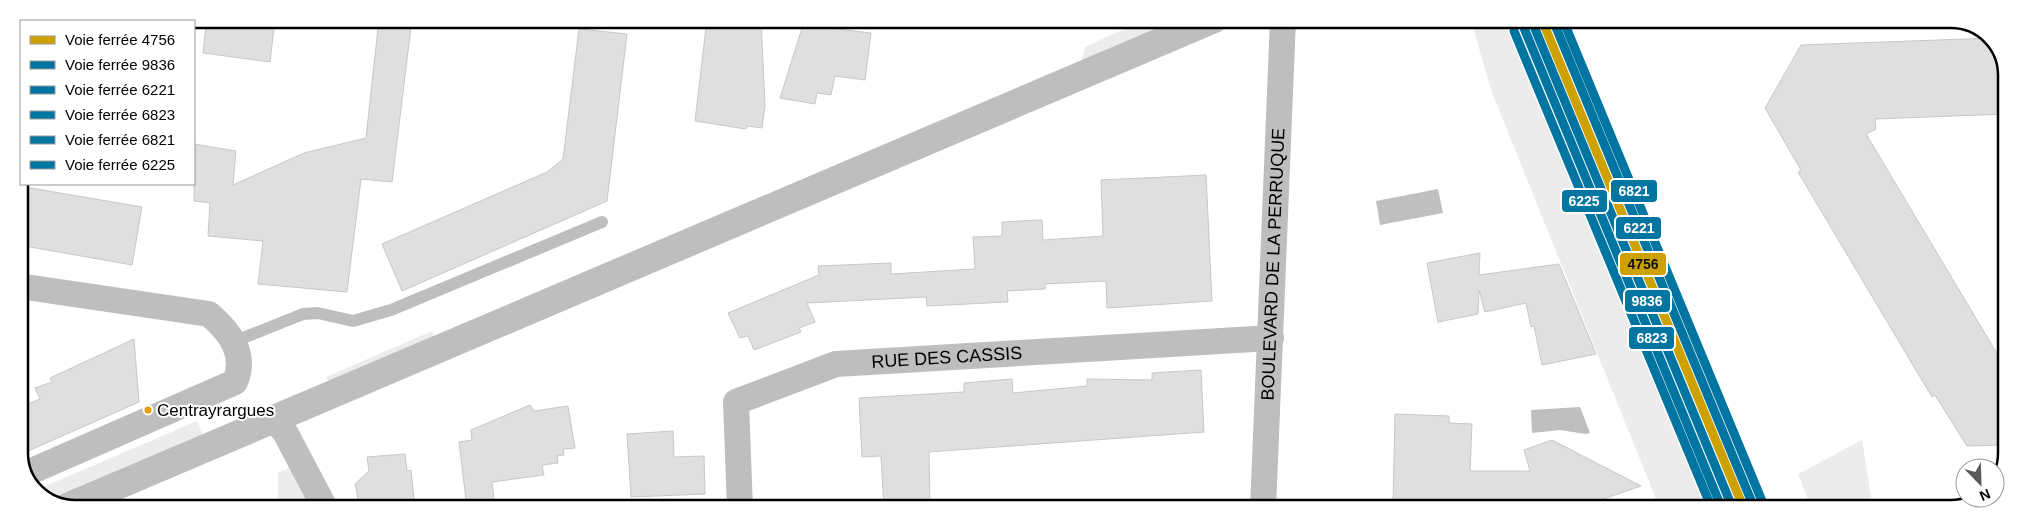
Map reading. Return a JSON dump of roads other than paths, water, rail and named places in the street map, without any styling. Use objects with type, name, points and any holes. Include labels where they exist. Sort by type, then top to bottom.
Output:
[{"type":"street","points":[[84,500],[1193,28]]},
{"type":"street","name":"BOULEVARD DE LA PERRUQUE","points":[[1263,500],[1283,28]]},
{"type":"street","points":[[28,287],[209,314],[225,328],[233,342],[240,370],[235,382],[31,472]]},
{"type":"street","name":"RUE DES CASSIS","points":[[740,500],[736,402],[836,364],[1271,338]]},
{"type":"street","points":[[275,420],[286,434],[321,500]]},
{"type":"lane","points":[[233,342],[303,314],[318,313],[353,321],[391,310],[602,222]]},
{"type":"rail line","name":"6823","points":[[1524,28],[1718,500]]},
{"type":"rail line","name":"9836","points":[[1535,28],[1729,500]]},
{"type":"rail line","name":"4756","points":[[1545,28],[1740,500]]},
{"type":"rail line","name":"6221","points":[[1556,28],[1751,500]]},
{"type":"rail line","name":"6821","points":[[1566,28],[1762,500]]},
{"type":"rail line","name":"6225","points":[[1514,31],[1708,500]]},
{"type":"place","name":"Centrayrargues","points":[[148,410]]}]
